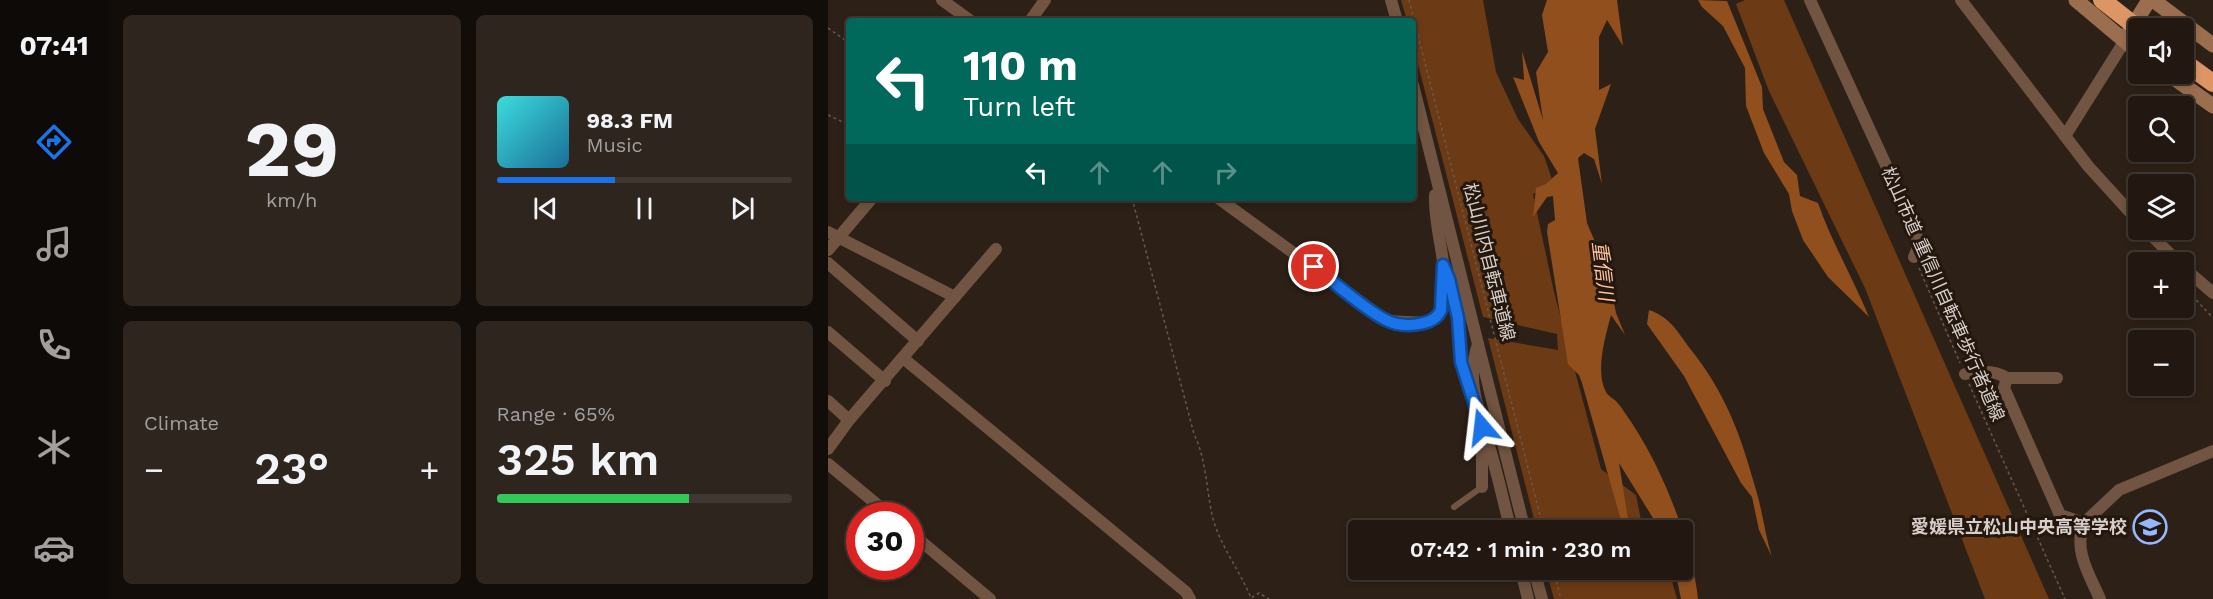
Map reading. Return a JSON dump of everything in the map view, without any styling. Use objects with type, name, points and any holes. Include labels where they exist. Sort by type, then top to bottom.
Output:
[{"type":"highway","points":[[2102,0],[2128,20]]},
{"type":"highway","points":[[2194,65],[2213,75]]},
{"type":"highway","points":[[2194,68],[2213,83]]},
{"type":"main road","points":[[2076,0],[2128,45]]},
{"type":"main road","points":[[2124,42],[2151,0],[2213,45]]},
{"type":"main road","points":[[2183,84],[2213,105]]},
{"type":"street","points":[[942,0],[967,18]]},
{"type":"street","points":[[1032,18],[1045,0]]},
{"type":"street","points":[[1390,0],[1396,18]]},
{"type":"street","points":[[1810,0],[1914,226],[1918,245],[1914,257]]},
{"type":"street","points":[[1961,0],[2088,166],[2128,210]]},
{"type":"street","points":[[2065,136],[2124,42]]},
{"type":"street","points":[[1416,97],[1522,520]]},
{"type":"street","points":[[1222,201],[1387,321],[1426,323],[1439,316],[1443,302],[1443,265],[1434,198],[1436,179]]},
{"type":"street","points":[[828,250],[834,234],[869,201]]},
{"type":"street","points":[[834,234],[955,297]]},
{"type":"street","points":[[2156,240],[2168,252]]},
{"type":"street","points":[[828,449],[849,420],[885,381],[996,249]]},
{"type":"street","points":[[828,263],[918,340]]},
{"type":"street","points":[[1443,265],[1449,279],[1458,318],[1461,362],[1490,446],[1508,520]]},
{"type":"street","points":[[2194,277],[2213,293]]},
{"type":"street","points":[[828,332],[885,381]]},
{"type":"street","points":[[1474,400],[1473,359],[1478,344]]},
{"type":"street","points":[[903,358],[1186,592],[1190,599]]},
{"type":"street","points":[[1965,374],[1976,372],[1996,373],[2007,378],[2058,378]]},
{"type":"street","points":[[2007,378],[2004,388],[2060,515],[2084,523]]},
{"type":"street","points":[[828,401],[849,420]]},
{"type":"street","points":[[1482,427],[1482,487]]},
{"type":"street","points":[[2100,599],[2081,554],[2080,533],[2084,523],[2120,490],[2213,451]]},
{"type":"street","points":[[828,464],[874,502]]},
{"type":"street","points":[[924,544],[990,599]]},
{"type":"street","points":[[1523,580],[1528,599]]},
{"type":"street","points":[[1537,580],[1542,599]]},
{"type":"lane","points":[[1454,507],[1482,487]]},
{"type":"path","name":"松山川内自転車道線","points":[[1409,0],[1414,18]]},
{"type":"path","name":"松山川内自転車道線","points":[[1416,27],[1541,520]]},
{"type":"path","points":[[828,28],[846,41]]},
{"type":"path","points":[[828,115],[846,124]]},
{"type":"path","points":[[1133,201],[1194,434],[1201,449],[1213,519],[1222,542],[1251,598],[1259,593],[1269,599]]},
{"type":"path","name":"松山市道 重信川自転車歩行者道線","points":[[1914,257],[2065,599]]},
{"type":"path","points":[[2194,298],[2213,318]]},
{"type":"path","points":[[1556,580],[1561,599]]},
{"type":"shaded area","points":[[1401,0],[1483,0],[1496,72],[1518,119],[1544,156],[1554,185],[1533,194],[1554,292],[1601,469],[1636,495],[1641,520],[1534,520],[1488,338],[1558,350],[1557,334],[1483,317],[1416,57],[1416,18],[1406,18]]},
{"type":"shaded area","points":[[1745,0],[1784,0],[2049,599],[1985,599],[1865,288],[1769,91],[1736,4]]},
{"type":"shaded area","points":[[1549,580],[1672,580],[1677,599],[1554,599]]},
{"type":"water","name":"重信川","points":[[1547,0],[1617,0],[1623,46],[1607,20],[1599,37],[1599,90],[1611,84],[1595,129],[1602,184],[1594,159],[1584,153],[1578,158],[1587,223],[1608,272],[1616,313],[1625,335],[1611,315],[1602,354],[1601,374],[1606,392],[1626,414],[1646,446],[1679,520],[1654,520],[1619,463],[1628,520],[1621,520],[1582,383],[1579,375],[1568,364],[1547,232],[1548,224],[1555,220],[1553,196],[1547,197],[1533,217],[1536,188],[1546,184],[1558,173],[1539,142],[1513,77],[1524,80],[1522,51],[1543,120],[1536,72],[1548,52],[1542,15]]},
{"type":"water","points":[[1698,0],[1727,1],[1762,87],[1763,109],[1784,162],[1797,175],[1800,196],[1818,203],[1869,317],[1828,277],[1803,240],[1792,211],[1789,194],[1764,153],[1746,106],[1745,68],[1723,26],[1702,7]]},
{"type":"water","points":[[1649,310],[1662,316],[1676,329],[1722,397],[1750,469],[1772,557],[1759,530],[1752,497],[1741,483],[1684,376],[1647,324]]},
{"type":"water","points":[[1693,569],[1698,599],[1681,599],[1677,580],[1693,580]]},
{"type":"place","name":"愛媛県立松山中央高等学校","points":[[2150,527]]},
{"type":"route","points":[[1314,267],[1387,321],[1426,323],[1439,316],[1441,310],[1443,265],[1449,279],[1458,318],[1461,362],[1482,427]]}]
